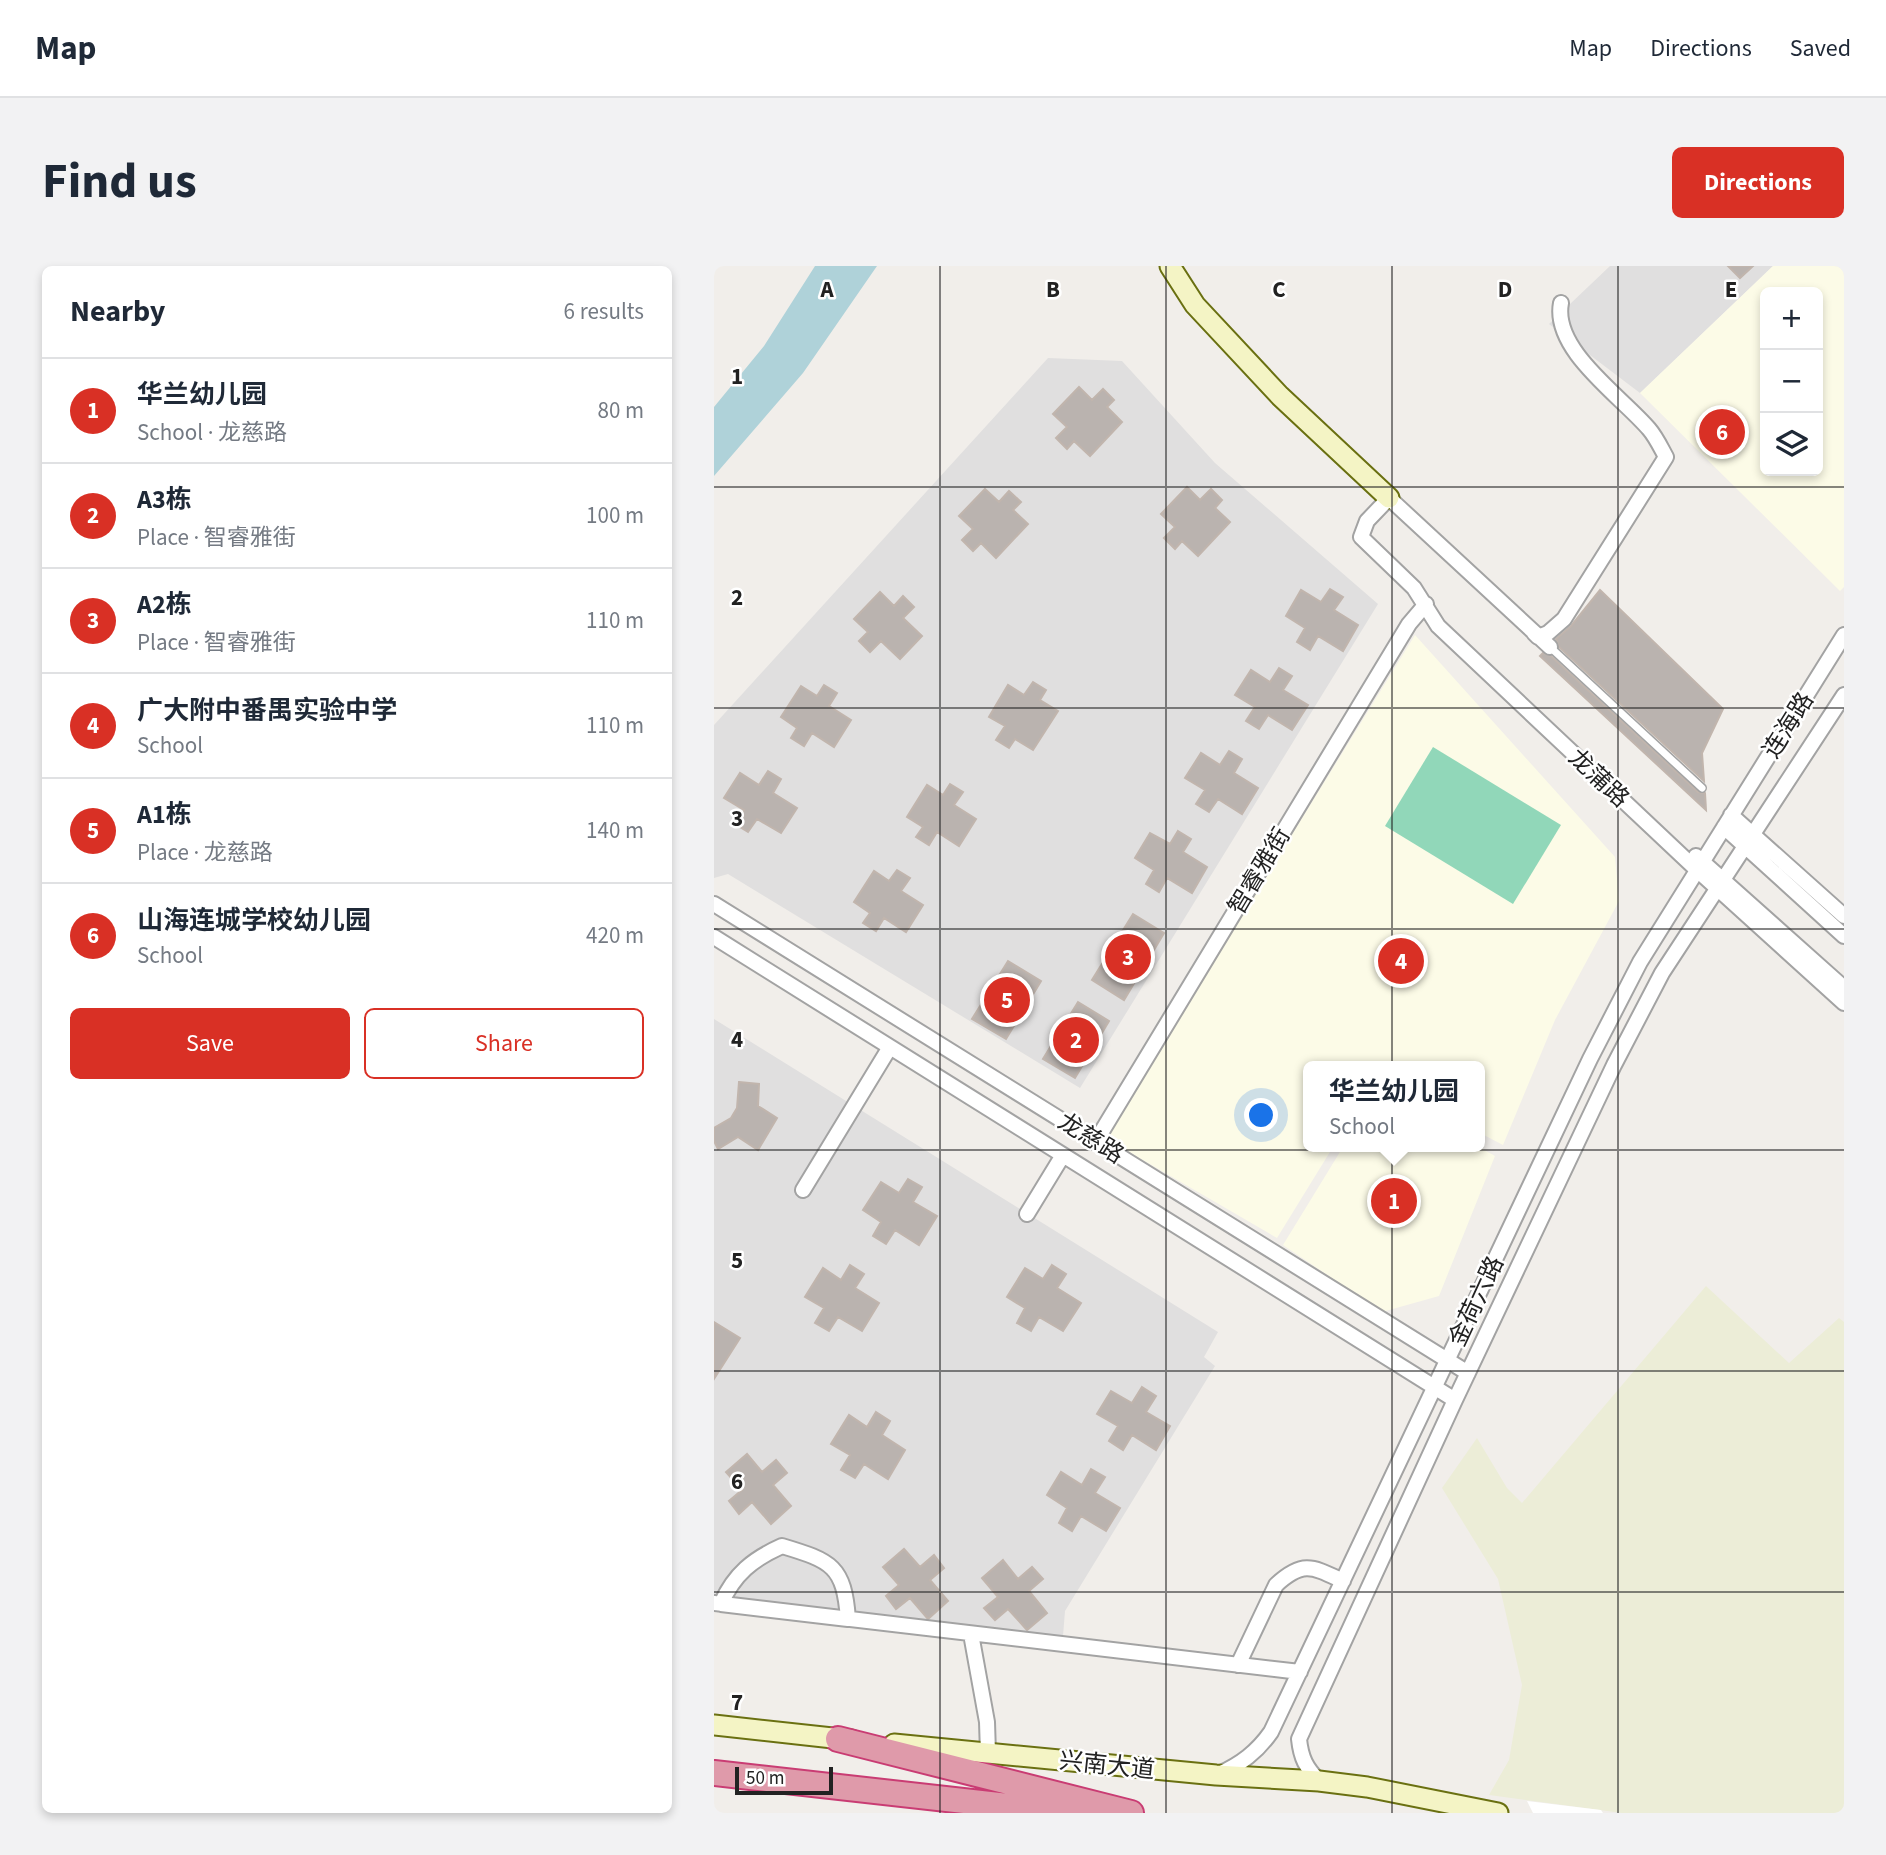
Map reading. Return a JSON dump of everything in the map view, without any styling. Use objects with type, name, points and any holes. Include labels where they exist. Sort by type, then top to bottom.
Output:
[{"type":"highway","points":[[838,1739],[1131,1813]]},
{"type":"highway","points":[[714,1773],[1072,1813]]},
{"type":"main road","points":[[1170,266],[1195,305],[1280,396],[1394,504]]},
{"type":"main road","name":"兴南大道","points":[[714,1725],[1216,1775],[1319,1781],[1367,1787],[1498,1813]]},
{"type":"street","points":[[1538,637],[1548,633],[1564,619],[1666,457],[1651,431],[1587,367],[1565,336],[1559,314],[1562,303]]},
{"type":"street","points":[[1367,537],[1361,537],[1367,521],[1394,504],[1550,647]]},
{"type":"street","name":"龙蒲路","points":[[1367,537],[1414,588],[1438,626],[1721,885],[1844,1003]]},
{"type":"street","name":"龙蒲路","points":[[1367,537],[1420,585],[1445,621],[1699,865]]},
{"type":"street","name":"智睿雅街","points":[[1096,1141],[1409,624],[1426,604]]},
{"type":"street","name":"连海路","points":[[1728,821],[1844,635]]},
{"type":"street","name":"连海路","points":[[1749,841],[1844,695]]},
{"type":"street","points":[[1728,821],[1844,936]]},
{"type":"street","name":"金荷六路","points":[[1216,1775],[1238,1765],[1261,1746],[1271,1732],[1590,1059],[1640,962],[1728,821]]},
{"type":"street","points":[[1749,841],[1844,916]]},
{"type":"street","name":"金荷六路","points":[[1319,1781],[1306,1768],[1301,1757],[1299,1740],[1455,1400],[1614,1065],[1662,974],[1749,841]]},
{"type":"street","name":"龙蒲路","points":[[1721,885],[1844,988]]},
{"type":"street","name":"龙慈路","points":[[714,904],[1468,1373]]},
{"type":"street","name":"龙慈路","points":[[714,937],[1455,1400]]},
{"type":"street","points":[[803,1190],[890,1047]]},
{"type":"street","points":[[1027,1214],[1063,1155]]},
{"type":"street","points":[[848,1619],[845,1589],[836,1573],[822,1560],[782,1546],[761,1556],[740,1572],[718,1604],[1300,1672]]},
{"type":"street","points":[[1238,1665],[1276,1585],[1286,1575],[1298,1568],[1313,1567],[1343,1581]]},
{"type":"street","points":[[971,1634],[987,1722],[988,1753]]},
{"type":"lane","points":[[1550,647],[1702,788]]},
{"type":"shaded area","points":[[1610,266],[1773,266],[1640,393],[1549,324]]},
{"type":"shaded area","points":[[1773,266],[1844,266],[1844,587],[1840,591],[1640,393]]},
{"type":"shaded area","points":[[1048,358],[1122,361],[1215,463],[1378,604],[1080,1088],[728,874],[714,878],[714,725]]},
{"type":"shaded area","points":[[1415,635],[1615,857],[1619,901],[1555,1020],[1503,1145],[1485,1136],[1485,1061],[1303,1061],[1303,1152],[1330,1152],[1277,1238],[1105,1138]]},
{"type":"shaded area","points":[[714,1019],[1218,1332],[1204,1357],[1215,1366],[1065,1611],[1063,1636],[714,1610]]},
{"type":"shaded area","points":[[1485,1150],[1495,1156],[1439,1296],[1382,1312],[1283,1245],[1340,1152]]},
{"type":"shaded area","points":[[1706,1286],[1789,1363],[1839,1318],[1844,1322],[1844,1813],[1622,1813],[1489,1795],[1509,1760],[1522,1685],[1498,1579],[1442,1488],[1477,1438],[1507,1488],[1522,1503]]},
{"type":"green space","points":[[1433,747],[1561,825],[1513,904],[1385,826]]},
{"type":"water","points":[[815,266],[877,266],[803,373],[714,476],[714,407],[764,346]]},
{"type":"pier","points":[[1527,1801],[1601,1810],[1603,1813],[1533,1813]]},
{"type":"building","points":[[1728,266],[1753,266],[1740,278]]},
{"type":"building","points":[[1079,387],[1092,400],[1103,389],[1114,400],[1107,407],[1122,422],[1090,456],[1074,441],[1067,449],[1056,438],[1067,427],[1053,414]]},
{"type":"building","points":[[1187,487],[1200,500],[1211,489],[1222,500],[1215,508],[1230,522],[1198,556],[1182,541],[1175,549],[1164,538],[1175,527],[1161,514]]},
{"type":"building","points":[[985,489],[999,502],[1009,491],[1021,502],[1013,510],[1028,524],[996,558],[981,543],[973,551],[962,540],[973,529],[959,516]]},
{"type":"building","points":[[1330,589],[1343,597],[1334,610],[1358,625],[1343,651],[1318,636],[1310,650],[1297,642],[1305,628],[1286,616],[1301,590],[1321,602]]},
{"type":"building","points":[[1600,590],[1723,709],[1702,753],[1704,781],[1559,647],[1556,639],[1571,626]]},
{"type":"building","points":[[880,592],[894,606],[903,596],[914,607],[903,618],[922,636],[900,659],[881,641],[870,652],[859,641],[868,632],[854,619]]},
{"type":"building","points":[[1543,653],[1551,656],[1698,792],[1705,793],[1706,810],[1540,656]]},
{"type":"building","points":[[1279,668],[1292,676],[1283,690],[1308,705],[1292,730],[1268,715],[1259,729],[1246,721],[1255,707],[1235,695],[1251,670],[1270,682]]},
{"type":"building","points":[[1033,682],[1046,690],[1040,700],[1058,711],[1033,750],[1015,739],[1009,748],[996,740],[1005,726],[989,717],[1008,685],[1024,695]]},
{"type":"building","points":[[824,685],[837,693],[829,706],[851,720],[834,747],[812,733],[804,746],[791,738],[797,728],[781,717],[801,686],[817,696]]},
{"type":"building","points":[[1229,751],[1242,759],[1234,773],[1258,788],[1242,814],[1218,799],[1209,812],[1196,804],[1205,790],[1185,778],[1201,753],[1220,765]]},
{"type":"building","points":[[768,771],[781,779],[773,793],[797,808],[781,833],[757,819],[748,832],[735,824],[744,810],[724,798],[740,773],[759,785]]},
{"type":"building","points":[[950,784],[963,792],[954,805],[976,819],[959,846],[937,832],[929,845],[916,837],[923,827],[907,817],[927,785],[943,795]]},
{"type":"building","points":[[1178,831],[1191,839],[1183,852],[1207,867],[1192,893],[1167,878],[1159,892],[1146,884],[1154,870],[1135,858],[1150,833],[1170,844]]},
{"type":"building","points":[[897,870],[910,878],[901,891],[923,905],[906,932],[884,918],[876,931],[863,923],[870,913],[854,902],[874,871],[889,881]]},
{"type":"building","points":[[1133,914],[1164,933],[1124,1000],[1092,980]]},
{"type":"building","points":[[1008,961],[1041,981],[1006,1039],[972,1019]]},
{"type":"building","points":[[1078,1002],[1109,1021],[1075,1078],[1043,1059]]},
{"type":"building","points":[[739,1082],[759,1084],[758,1106],[777,1118],[758,1150],[738,1137],[718,1149],[714,1141],[714,1128],[731,1118],[737,1108]]},
{"type":"building","points":[[908,1179],[922,1187],[913,1202],[937,1216],[919,1245],[895,1230],[886,1244],[873,1236],[881,1222],[863,1210],[881,1182],[899,1193]]},
{"type":"building","points":[[850,1265],[864,1274],[855,1288],[879,1303],[862,1331],[838,1317],[829,1331],[815,1323],[824,1308],[805,1297],[823,1268],[841,1280]]},
{"type":"building","points":[[1052,1265],[1066,1274],[1057,1288],[1081,1303],[1063,1331],[1039,1317],[1031,1331],[1017,1323],[1025,1308],[1007,1297],[1025,1268],[1043,1279]]},
{"type":"building","points":[[714,1322],[740,1338],[714,1379]]},
{"type":"building","points":[[1142,1387],[1156,1396],[1146,1412],[1170,1426],[1156,1450],[1132,1435],[1123,1450],[1109,1441],[1118,1426],[1097,1414],[1111,1391],[1132,1403]]},
{"type":"building","points":[[876,1412],[890,1421],[882,1435],[905,1450],[888,1479],[864,1464],[855,1478],[841,1470],[850,1455],[831,1444],[849,1415],[867,1427]]},
{"type":"building","points":[[747,1454],[762,1472],[776,1460],[787,1473],[773,1485],[791,1506],[771,1524],[752,1502],[739,1514],[729,1501],[742,1490],[726,1472]]},
{"type":"building","points":[[1091,1469],[1105,1477],[1095,1493],[1120,1508],[1106,1531],[1081,1516],[1072,1531],[1059,1523],[1067,1508],[1047,1495],[1061,1472],[1082,1485]]},
{"type":"building","points":[[904,1549],[920,1567],[934,1555],[944,1568],[930,1580],[948,1601],[928,1619],[910,1598],[896,1609],[886,1596],[899,1585],[883,1567]]},
{"type":"building","points":[[1003,1560],[1018,1579],[1032,1567],[1043,1579],[1029,1591],[1047,1613],[1027,1630],[1008,1609],[995,1620],[984,1608],[998,1597],[982,1578]]},
{"type":"place","name":"山海连城学校幼儿园","points":[[1722,432]]},
{"type":"place","name":"A2栋","points":[[1128,957]]},
{"type":"place","name":"广大附中番禺实验中学","points":[[1401,961]]},
{"type":"place","name":"A1栋","points":[[1007,1000]]},
{"type":"place","name":"A3栋","points":[[1076,1040]]},
{"type":"place","name":"华兰幼儿园","points":[[1394,1201]]}]
